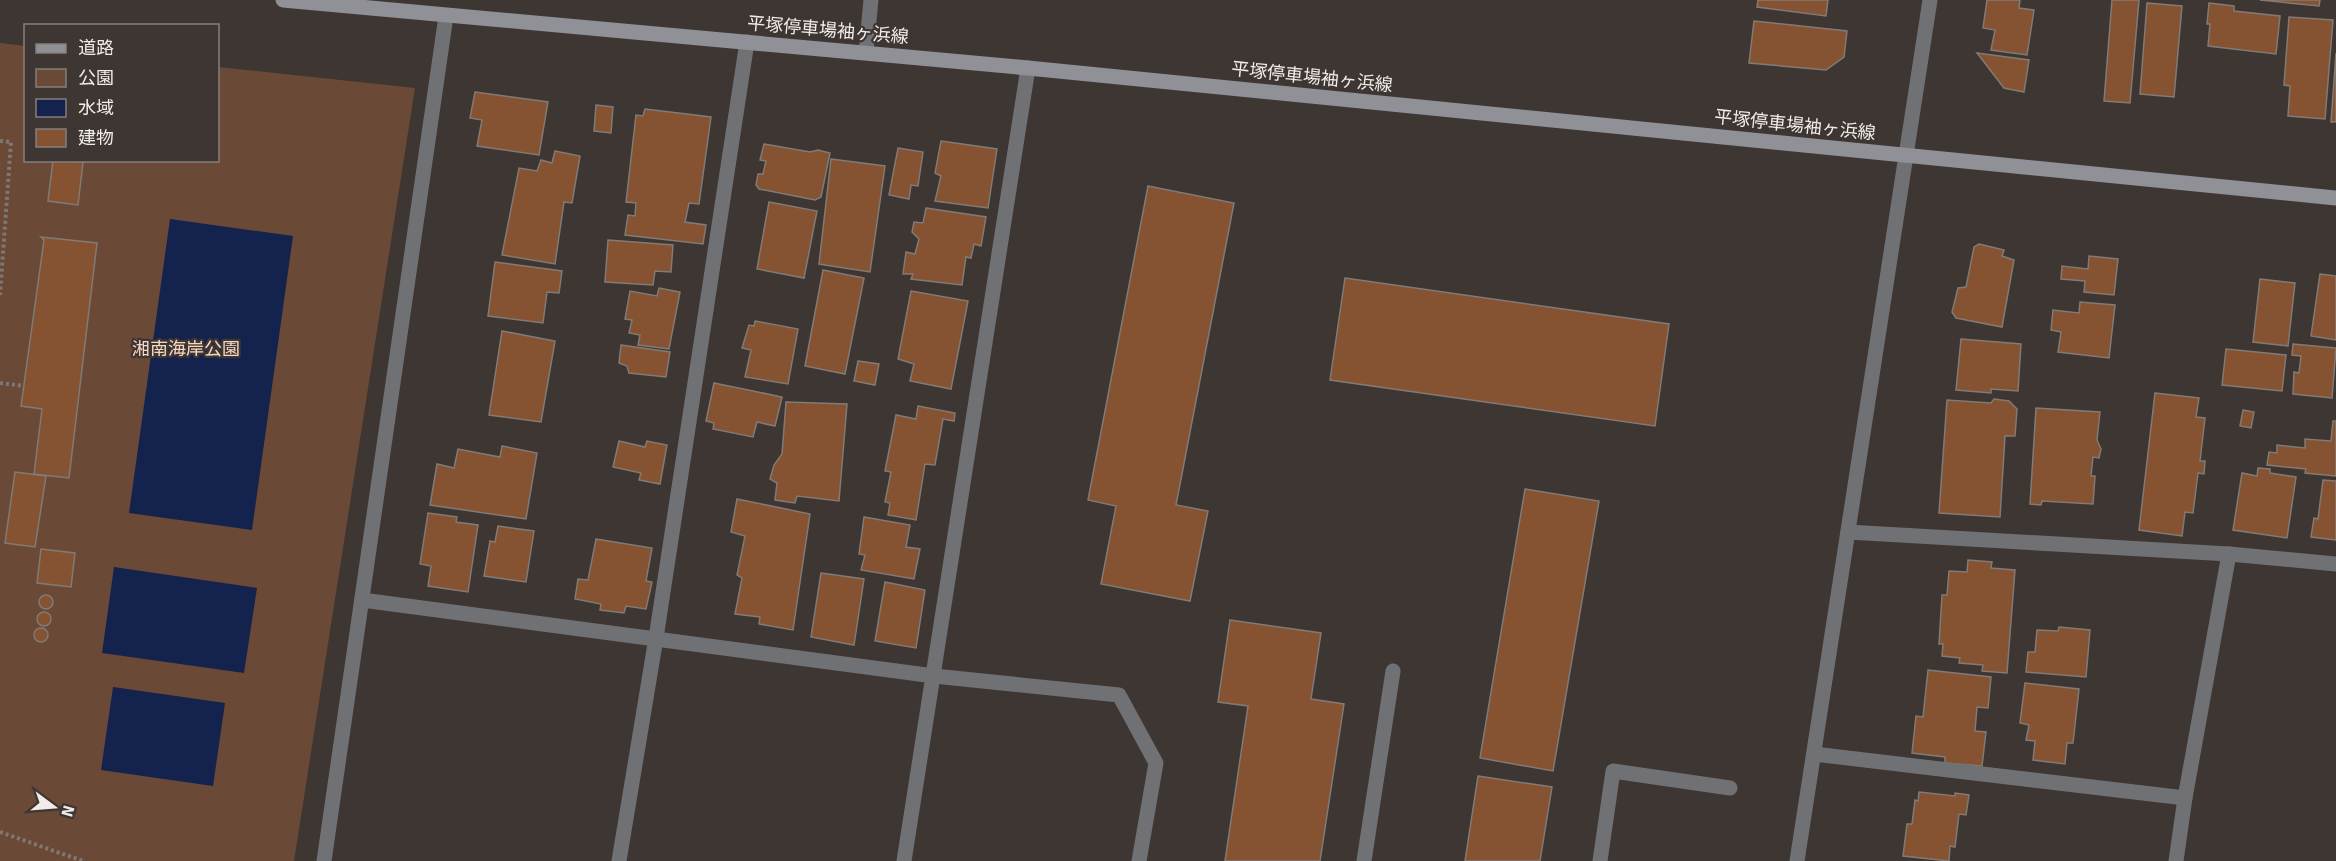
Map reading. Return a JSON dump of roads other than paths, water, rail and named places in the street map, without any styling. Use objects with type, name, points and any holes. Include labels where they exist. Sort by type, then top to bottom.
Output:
[{"type":"main road","name":"平塚停車場袖ヶ浜線","points":[[283,0],[866,52],[2336,198]]},
{"type":"street","points":[[866,52],[871,0]]},
{"type":"street","points":[[1797,861],[1930,0]]},
{"type":"street","points":[[324,861],[446,16]]},
{"type":"street","points":[[619,861],[656,638],[747,42]]},
{"type":"street","points":[[904,861],[1028,68]]},
{"type":"street","points":[[1848,532],[2229,554],[2336,564]]},
{"type":"street","points":[[2176,861],[2184,798],[2229,554]]},
{"type":"street","points":[[362,600],[934,676],[1119,695],[1156,763],[1139,861]]},
{"type":"street","points":[[1364,861],[1393,671]]},
{"type":"street","points":[[1814,754],[2184,798]]},
{"type":"street","points":[[1600,861],[1613,771],[1730,788]]},
{"type":"water","points":[[170,219],[293,236],[252,530],[129,513]]},
{"type":"water","points":[[114,567],[257,588],[244,673],[102,653]]},
{"type":"water","points":[[113,687],[225,703],[213,786],[101,770]]},
{"type":"park label","name":"湘南海岸公園","points":[[186,349]]}]
